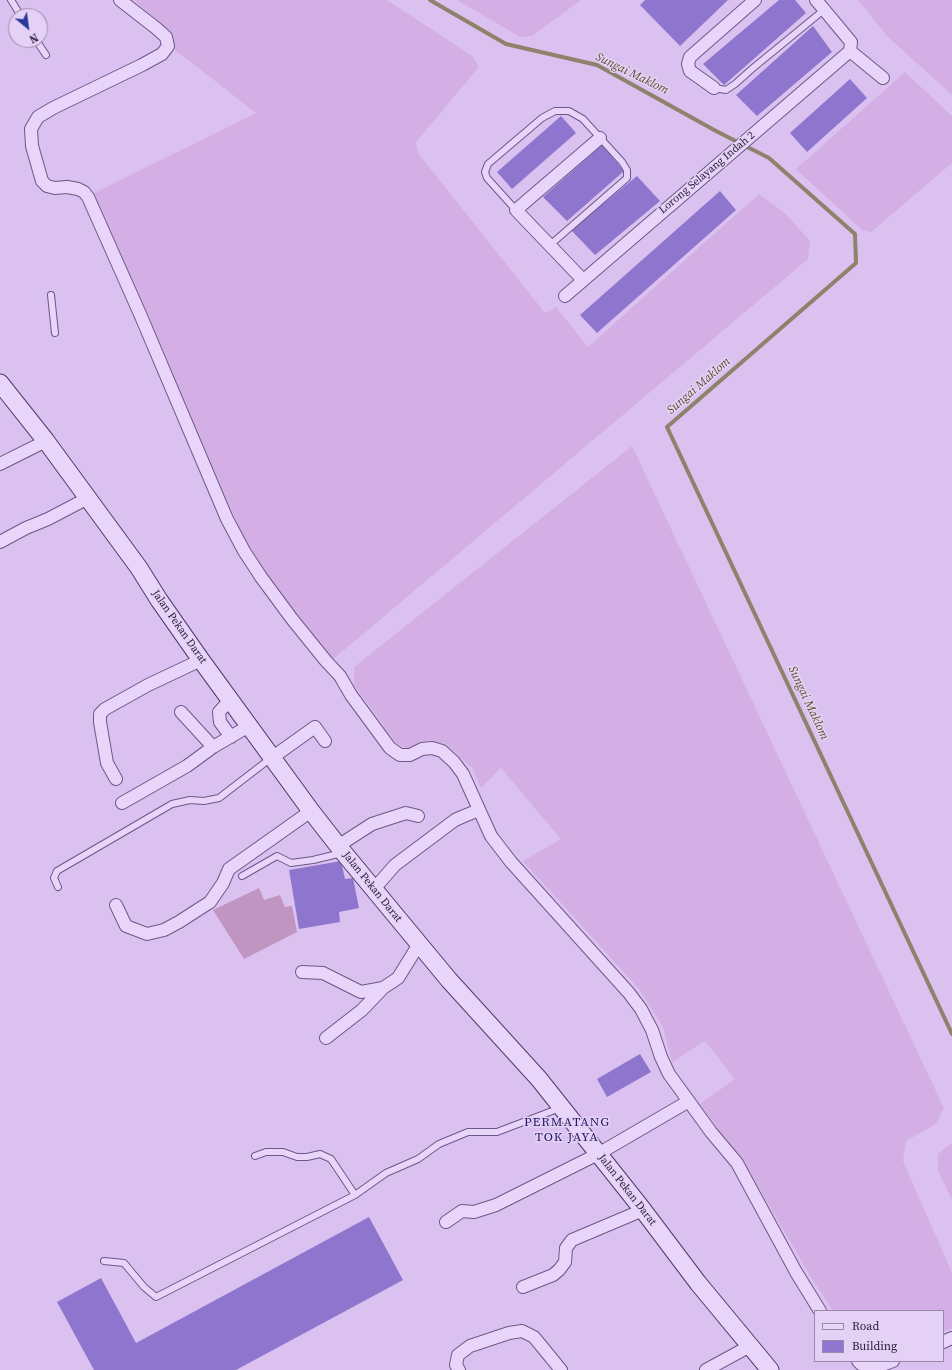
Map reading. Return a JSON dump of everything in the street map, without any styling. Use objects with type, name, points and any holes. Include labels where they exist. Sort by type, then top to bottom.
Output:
[{"type":"main road","name":"Jalan Pekan Darat","points":[[0,383],[46,441],[139,568],[159,600],[201,660],[311,811],[452,983],[539,1079],[643,1210],[698,1283],[770,1370]]},
{"type":"street","points":[[120,0],[166,37],[168,46],[162,54],[142,65],[53,108],[38,117],[31,129],[32,146],[42,181],[47,186],[55,188],[68,187],[78,189],[84,192],[88,197],[140,314],[227,519],[244,551],[261,577],[305,635],[340,676],[351,695],[390,748],[400,754],[410,755],[422,749],[432,748],[442,752],[454,762],[462,774],[491,836],[511,862],[614,976],[641,1009],[652,1030],[661,1057],[669,1074],[711,1132],[737,1163],[796,1272],[819,1310]]},
{"type":"street","points":[[714,88],[690,71],[688,64],[690,57],[755,0]]},
{"type":"street","points":[[816,0],[851,42],[850,51],[883,78]]},
{"type":"street","name":"Lorong Selayang Indah 2","points":[[565,296],[850,51]]},
{"type":"street","points":[[582,280],[516,210],[600,138]]},
{"type":"street","points":[[0,464],[46,441]]},
{"type":"street","points":[[0,542],[26,528],[48,520],[88,498]]},
{"type":"street","points":[[116,779],[107,763],[100,714],[105,709],[148,685],[201,660]]},
{"type":"street","points":[[230,700],[219,712],[220,722],[230,737]]},
{"type":"street","points":[[181,712],[213,747]]},
{"type":"street","points":[[122,803],[187,766],[213,747],[249,726]]},
{"type":"street","points":[[273,757],[315,727],[325,741]]},
{"type":"street","points":[[374,889],[395,865],[455,820],[480,810]]},
{"type":"street","points":[[116,905],[126,926],[147,934],[164,930],[210,902],[223,883],[229,868],[311,811]]},
{"type":"street","points":[[341,849],[372,824],[406,813],[418,816]]},
{"type":"street","points":[[326,1038],[362,1010],[383,988],[398,978],[419,944]]},
{"type":"street","points":[[302,972],[323,973],[361,992],[383,988]]},
{"type":"street","points":[[446,1222],[462,1211],[474,1212],[496,1205],[598,1154],[689,1101]]},
{"type":"street","points":[[523,1287],[552,1275],[559,1270],[565,1262],[566,1248],[572,1240],[643,1210]]},
{"type":"street","points":[[459,1370],[456,1364],[458,1355],[470,1346],[509,1333],[522,1331],[534,1337],[561,1370]]},
{"type":"street","points":[[706,1370],[750,1346]]},
{"type":"street","points":[[859,1362],[874,1368],[890,1362]]},
{"type":"lane","points":[[714,88],[726,90],[735,84],[825,9]]},
{"type":"lane","points":[[41,48],[46,55]]},
{"type":"lane","points":[[516,210],[487,178],[485,172],[488,164],[542,118],[555,111],[569,111],[584,119],[622,162],[627,170],[627,178],[550,245]]},
{"type":"lane","points":[[51,295],[54,333]]},
{"type":"lane","points":[[58,887],[54,878],[57,871],[172,804],[190,800],[204,801],[219,798],[273,757]]},
{"type":"lane","points":[[242,876],[277,856],[291,863],[313,860],[341,849]]},
{"type":"lane","points":[[104,1261],[124,1263],[144,1287],[156,1297],[354,1194],[386,1173],[418,1159],[439,1144],[468,1132],[497,1132],[561,1107]]},
{"type":"lane","points":[[255,1156],[266,1152],[283,1152],[297,1157],[307,1158],[320,1154],[332,1158],[354,1194]]},
{"type":"shaded area","points":[[134,0],[387,0],[472,56],[479,67],[416,142],[418,153],[545,313],[556,307],[588,347],[759,194],[786,214],[810,241],[808,259],[331,661],[258,562],[242,534],[92,194],[256,113],[174,49],[172,33]]},
{"type":"shaded area","points":[[457,0],[581,0],[532,36],[520,37]]},
{"type":"shaded area","points":[[858,0],[952,0],[952,95],[888,37]]},
{"type":"shaded area","points":[[905,72],[952,116],[952,163],[871,232],[862,230],[796,169]]},
{"type":"shaded area","points":[[632,446],[944,1108],[936,1124],[906,1141],[903,1161],[952,1273],[952,1328],[944,1331],[944,1310],[832,1310],[809,1274],[750,1173],[700,1104],[735,1079],[705,1041],[672,1062],[663,1027],[639,989],[523,861],[561,839],[501,768],[481,788],[472,768],[446,744],[428,740],[408,750],[397,744],[354,685],[354,667]]},
{"type":"shaded area","points":[[259,888],[264,900],[280,895],[285,907],[292,906],[297,932],[244,959],[213,910]]},
{"type":"shaded area","points":[[952,1143],[952,1199],[938,1171],[938,1154]]},
{"type":"building","points":[[645,0],[728,0],[680,46],[640,5]]},
{"type":"building","points":[[779,0],[795,0],[806,13],[724,85],[703,64]]},
{"type":"building","points":[[813,26],[832,52],[757,116],[736,95]]},
{"type":"building","points":[[850,79],[867,98],[807,152],[790,133]]},
{"type":"building","points":[[561,116],[576,133],[512,189],[497,172]]},
{"type":"building","points":[[602,145],[624,171],[567,221],[543,197]]},
{"type":"building","points":[[637,176],[660,201],[595,255],[571,230]]},
{"type":"building","points":[[720,191],[736,210],[597,333],[580,315]]},
{"type":"building","points":[[341,861],[345,879],[353,878],[359,908],[339,912],[340,922],[299,929],[289,870]]},
{"type":"building","points":[[640,1054],[651,1072],[607,1097],[597,1079]]},
{"type":"building","points":[[369,1217],[403,1280],[236,1370],[94,1370],[57,1302],[101,1278],[136,1343]]},
{"type":"waterway","name":"Sungai Maklom","points":[[430,0],[506,44],[597,65],[716,131],[769,158],[855,234],[856,263],[667,427],[952,1034]]},
{"type":"district","name":"PERMATANG TOK JAYA","points":[[567,1130]]}]
